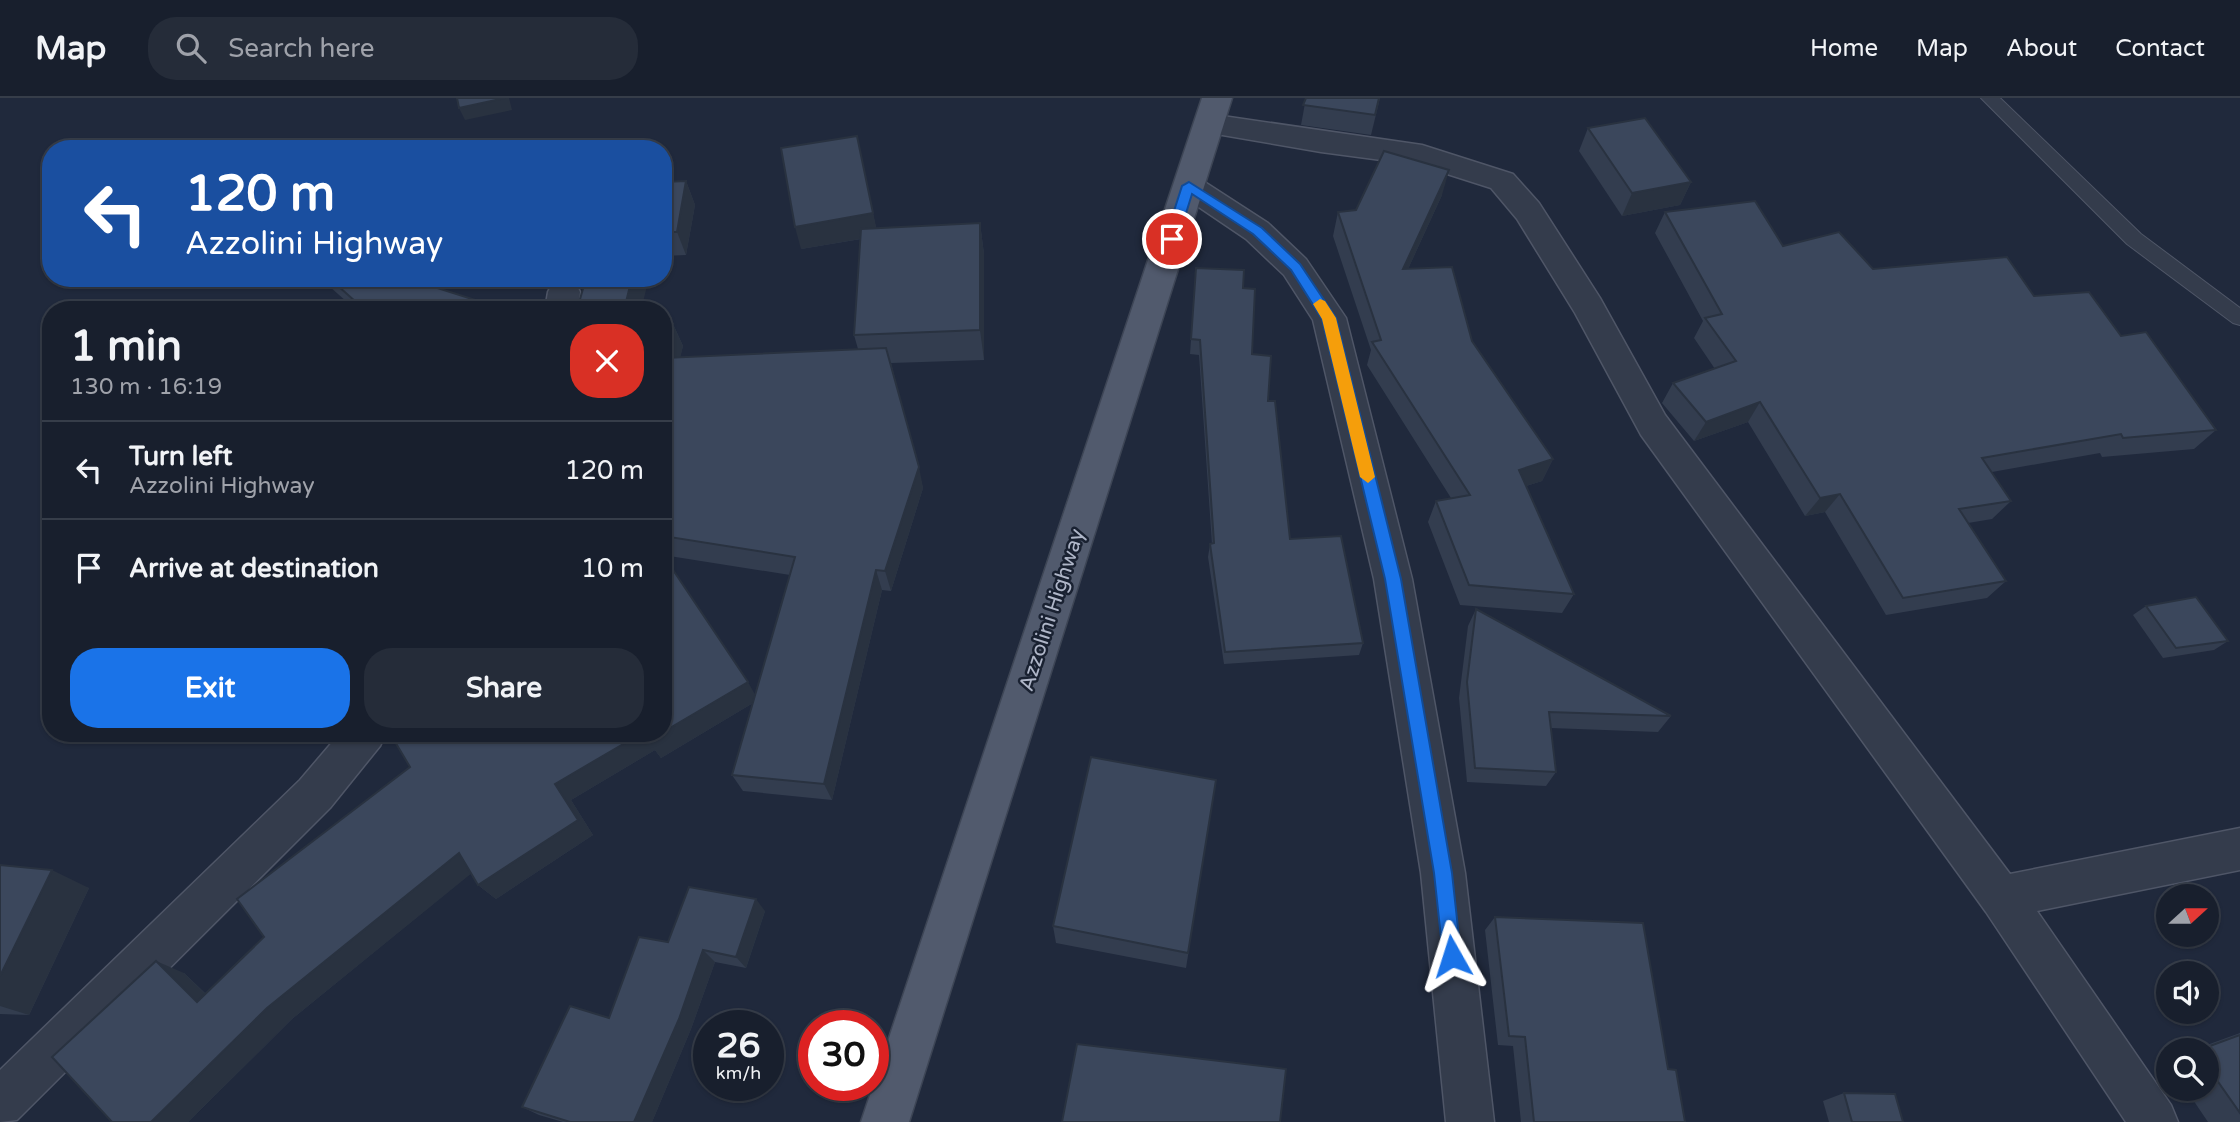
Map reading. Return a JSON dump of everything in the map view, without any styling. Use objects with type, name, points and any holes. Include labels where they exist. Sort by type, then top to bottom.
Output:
[{"type":"main road","name":"Azzolini Highway","points":[[886,1122],[1213,111]]},
{"type":"street","points":[[1213,111],[1321,142],[1422,155],[1502,181],[1528,211],[1568,275],[1653,425],[2001,897],[2154,1122]]},
{"type":"street","points":[[1189,186],[1257,231],[1296,267],[1329,318],[1393,579],[1443,873],[1470,1122]]},
{"type":"street","points":[[0,1103],[315,794],[358,742]]},
{"type":"street","points":[[2001,897],[2240,849]]},
{"type":"lane","points":[[1990,98],[2134,239],[2240,318]]},
{"type":"building","points":[[457,98],[505,98],[459,108]]},
{"type":"building","points":[[1306,98],[1379,98],[1375,115],[1303,105]]},
{"type":"building","points":[[1645,118],[1691,182],[1632,193],[1588,128]]},
{"type":"building","points":[[857,136],[873,213],[795,227],[781,148]]},
{"type":"building","points":[[1384,151],[1449,170],[1403,269],[1452,267],[1472,341],[1553,459],[1519,470],[1574,594],[1469,585],[1436,501],[1470,495],[1372,342],[1381,340],[1338,212],[1356,210]]},
{"type":"building","points":[[686,181],[677,232],[672,232],[672,182]]},
{"type":"building","points":[[1755,201],[1783,246],[1839,232],[1873,269],[2007,257],[2034,296],[2089,292],[2121,336],[2146,332],[2216,430],[2123,438],[2121,434],[1982,458],[2011,501],[1959,509],[2006,581],[1903,598],[1840,494],[1820,498],[1760,402],[1706,422],[1673,383],[1736,361],[1705,318],[1722,314],[1665,212]]},
{"type":"building","points":[[980,223],[980,330],[854,335],[861,229]]},
{"type":"building","points":[[1196,268],[1244,270],[1243,288],[1255,289],[1252,354],[1271,356],[1268,401],[1275,401],[1290,539],[1341,536],[1363,643],[1225,652],[1210,544],[1214,543],[1200,340],[1191,339]]},
{"type":"building","points":[[339,287],[434,287],[478,301],[355,301]]},
{"type":"building","points":[[583,287],[630,287],[626,301],[580,301]]},
{"type":"building","points":[[886,348],[919,467],[885,571],[876,570],[824,784],[732,775],[795,557],[672,537],[672,358]]},
{"type":"building","points":[[672,568],[748,682],[672,727]]},
{"type":"building","points":[[2196,597],[2228,641],[2176,648],[2146,606]]},
{"type":"building","points":[[1476,609],[1671,716],[1549,712],[1556,772],[1475,768],[1467,682]]},
{"type":"building","points":[[395,742],[627,742],[555,784],[578,820],[478,885],[459,853],[267,1008],[151,1122],[112,1122],[52,1057],[156,961],[197,1002],[264,937],[237,899],[410,767]]},
{"type":"building","points":[[1091,757],[1216,780],[1188,953],[1053,926]]},
{"type":"building","points":[[0,865],[52,870],[0,976]]},
{"type":"building","points":[[689,887],[756,899],[736,957],[703,950],[679,1019],[634,1122],[570,1122],[522,1107],[570,1006],[609,1018],[639,937],[668,942]]},
{"type":"building","points":[[1495,917],[1643,923],[1668,1069],[1676,1070],[1685,1122],[1534,1122],[1525,1037],[1509,1036]]},
{"type":"building","points":[[2240,1035],[2240,1113],[2219,1083],[2219,1043]]},
{"type":"building","points":[[1077,1044],[1286,1069],[1280,1122],[1062,1122]]},
{"type":"building","points":[[1844,1093],[1895,1094],[1903,1122],[1852,1122]]},
{"type":"slow traffic","points":[[1320,304],[1329,318],[1368,477]]},
{"type":"route","points":[[1172,239],[1189,186],[1257,231],[1296,267],[1329,318],[1393,579],[1443,873],[1452,956]]}]
